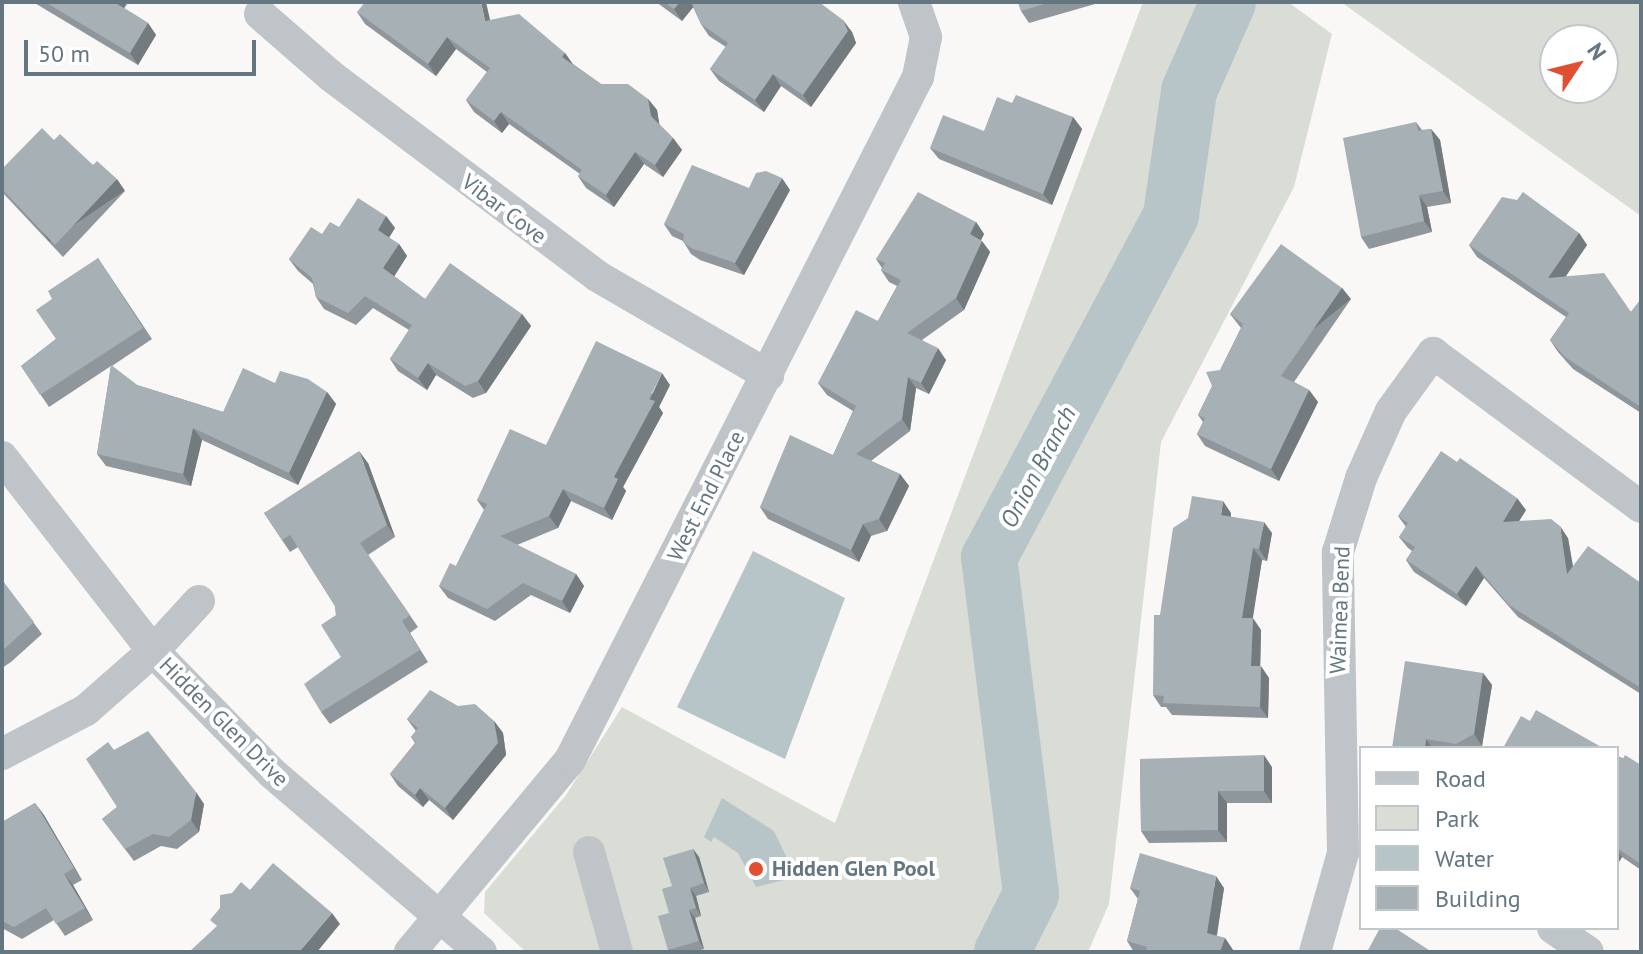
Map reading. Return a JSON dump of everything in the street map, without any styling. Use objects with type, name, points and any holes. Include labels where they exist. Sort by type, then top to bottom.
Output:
[{"type":"street","name":"West End Place","points":[[410,952],[570,760],[918,77],[926,37],[914,2]]},
{"type":"street","name":"Vibar Cove","points":[[260,14],[331,76],[574,260],[768,375]]},
{"type":"street","name":"Waimea Bend","points":[[1315,952],[1352,855],[1338,552],[1361,478],[1391,411],[1433,353],[1641,507]]},
{"type":"street","name":"Hidden Glen Drive","points":[[2,457],[153,651],[272,773],[438,919],[481,952]]},
{"type":"street","points":[[2,754],[86,710],[153,651],[199,601]]},
{"type":"street","points":[[589,852],[617,952]]},
{"type":"street","points":[[1556,930],[1588,952]]},
{"type":"green space","points":[[1143,2],[1288,2],[1332,34],[1294,187],[1161,442],[1109,904],[1088,952],[526,952],[484,913],[485,892],[566,795],[622,707],[835,823]]},
{"type":"green space","points":[[1341,2],[1641,2],[1641,216]]},
{"type":"water","points":[[753,551],[845,598],[785,759],[677,707]]},
{"type":"water","points":[[722,798],[774,831],[796,877],[756,887],[738,853],[714,837],[711,842],[704,837]]},
{"type":"building","points":[[45,2],[114,2],[148,23],[130,53]]},
{"type":"building","points":[[365,2],[481,2],[485,21],[519,14],[565,53],[562,57],[601,84],[628,84],[648,99],[651,116],[673,138],[655,165],[635,152],[606,195],[578,176],[582,170],[501,112],[494,121],[466,100],[490,68],[447,37],[428,64],[357,12]]},
{"type":"building","points":[[664,2],[680,2],[674,9]]},
{"type":"building","points":[[691,2],[819,2],[843,20],[848,31],[803,95],[773,74],[755,100],[710,69],[728,43],[701,24]]},
{"type":"building","points":[[1018,2],[1051,2],[1021,11]]},
{"type":"building","points":[[1016,95],[1073,117],[1043,194],[930,148],[943,115],[984,131],[997,97],[1012,103]]},
{"type":"building","points":[[1416,122],[1418,131],[1431,129],[1443,191],[1419,195],[1424,221],[1361,237],[1343,138]]},
{"type":"building","points":[[42,128],[54,140],[60,134],[93,165],[97,161],[117,179],[55,245],[2,189],[2,169]]},
{"type":"building","points":[[692,165],[749,188],[756,173],[766,171],[782,178],[735,263],[691,248],[683,242],[684,234],[664,224]]},
{"type":"building","points":[[918,192],[976,222],[970,234],[982,241],[956,298],[907,333],[938,348],[921,383],[908,377],[902,419],[856,454],[900,474],[879,519],[863,524],[851,550],[760,507],[790,435],[833,455],[856,406],[818,383],[856,310],[878,321],[901,280],[881,270],[885,263],[876,259]]},
{"type":"building","points":[[1523,192],[1579,233],[1548,278],[1604,273],[1631,312],[1641,299],[1641,407],[1565,357],[1550,340],[1569,313],[1469,245],[1502,197],[1517,200]]},
{"type":"building","points":[[358,198],[386,216],[378,230],[399,244],[383,268],[425,299],[450,263],[522,314],[478,381],[465,386],[428,363],[418,378],[390,359],[412,325],[365,296],[348,313],[316,297],[312,278],[289,259],[311,227],[322,234],[330,222],[339,227]]},
{"type":"building","points":[[1281,244],[1342,288],[1281,376],[1309,390],[1271,469],[1197,434],[1205,418],[1198,415],[1212,386],[1206,372],[1220,370],[1243,324],[1230,314]]},
{"type":"building","points":[[98,258],[143,328],[40,395],[21,366],[56,339],[36,310],[52,299],[48,291]]},
{"type":"building","points":[[596,341],[662,373],[649,399],[655,401],[614,477],[618,479],[604,508],[563,489],[549,516],[500,536],[576,574],[562,601],[523,583],[487,609],[439,586],[450,563],[456,566],[487,504],[477,500],[510,429],[546,445]]},
{"type":"building","points":[[111,365],[137,385],[223,412],[243,368],[275,383],[280,371],[308,379],[327,392],[289,473],[193,428],[183,474],[97,454]]},
{"type":"building","points":[[359,451],[387,525],[360,543],[410,615],[402,621],[420,650],[321,712],[304,684],[341,657],[321,625],[336,615],[335,606],[290,535],[282,540],[264,513]]},
{"type":"building","points":[[1441,451],[1457,462],[1460,458],[1517,498],[1503,522],[1551,519],[1560,526],[1567,574],[1588,546],[1641,583],[1641,688],[1509,605],[1476,566],[1457,594],[1406,560],[1415,547],[1399,537],[1408,523],[1398,516]]},
{"type":"building","points":[[1192,496],[1223,501],[1221,515],[1264,522],[1259,549],[1253,548],[1242,618],[1253,618],[1251,666],[1261,666],[1260,707],[1163,703],[1164,696],[1153,695],[1154,615],[1160,615],[1173,528],[1188,518]]},
{"type":"building","points":[[2,580],[34,622],[2,651]]},
{"type":"building","points":[[1405,661],[1483,673],[1474,734],[1456,744],[1426,739],[1425,746],[1392,746]]},
{"type":"building","points":[[430,690],[458,706],[475,704],[494,721],[498,743],[445,808],[420,788],[415,795],[390,774],[416,742],[411,737],[418,728],[407,719]]},
{"type":"building","points":[[1536,710],[1599,746],[1504,746],[1521,716],[1530,721]]},
{"type":"building","points":[[148,731],[196,792],[191,820],[169,837],[153,834],[125,849],[102,819],[117,807],[86,759],[108,742],[114,750]]},
{"type":"building","points":[[1264,755],[1264,791],[1218,791],[1218,830],[1141,831],[1140,759]]},
{"type":"building","points":[[1625,755],[1641,765],[1641,864],[1619,849],[1619,757],[1623,759]]},
{"type":"building","points":[[35,803],[74,868],[64,874],[85,908],[56,924],[46,908],[14,927],[2,921],[2,822]]},
{"type":"building","points":[[693,849],[704,883],[690,888],[696,908],[689,910],[699,941],[668,950],[658,916],[669,913],[662,889],[672,886],[663,858]]},
{"type":"building","points":[[1140,853],[1216,876],[1207,933],[1225,938],[1220,952],[1146,952],[1147,947],[1127,941],[1140,891],[1130,888]]},
{"type":"building","points":[[273,863],[332,913],[299,952],[189,952],[217,926],[210,920],[220,908],[220,895],[232,893],[241,882],[250,890]]},
{"type":"building","points":[[1379,930],[1398,930],[1432,952],[1367,952]]},
{"type":"waterway","name":"Onion Branch","points":[[1002,952],[1031,894],[989,558],[1171,215],[1189,91],[1228,2]]},
{"type":"place","name":"Hidden Glen Pool","points":[[756,869]]}]
